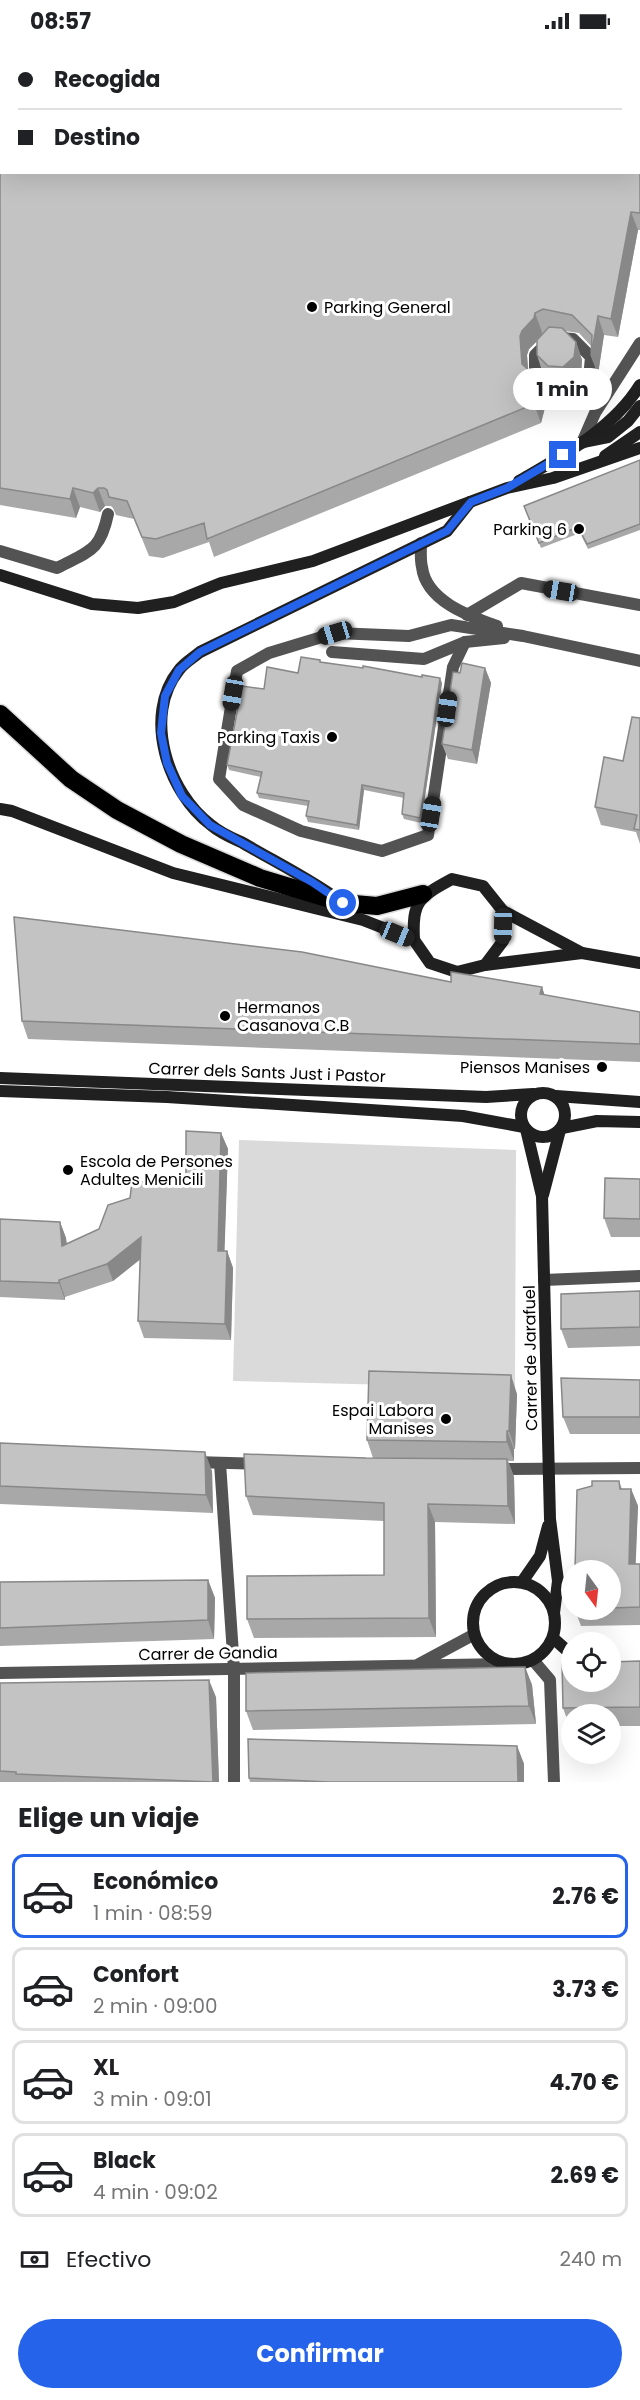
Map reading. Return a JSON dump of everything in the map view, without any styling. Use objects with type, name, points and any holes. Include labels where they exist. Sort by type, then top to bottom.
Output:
[{"type":"highway","points":[[0,714],[71,779],[117,810],[180,844],[260,878],[343,903],[377,906],[423,894]]},
{"type":"street","points":[[545,340],[533,361],[536,380],[550,393],[570,395],[587,385],[594,367],[589,348],[573,336],[562,338],[550,339],[535,355],[535,377],[551,393],[573,394],[589,379],[591,357],[573,339],[565,338],[557,337],[545,340]]},
{"type":"street","points":[[582,443],[595,413],[640,343]]},
{"type":"street","points":[[507,488],[582,443],[629,403],[640,385]]},
{"type":"street","points":[[582,443],[608,437],[628,421],[640,406]]},
{"type":"street","points":[[589,466],[640,432]]},
{"type":"street","points":[[0,575],[92,604],[138,608],[174,602],[221,583],[313,561],[507,488],[553,478],[640,448]]},
{"type":"street","points":[[343,903],[312,882],[210,825],[182,796],[167,763],[161,733],[165,696],[179,670],[200,652],[447,531],[471,502]]},
{"type":"street","points":[[0,551],[57,568],[93,549],[104,534],[108,514]]},
{"type":"street","points":[[421,543],[422,569],[432,591],[466,615],[523,636]]},
{"type":"street","points":[[466,615],[521,583],[640,605]]},
{"type":"street","points":[[465,642],[453,667],[428,835],[382,851],[301,831],[243,805],[219,779],[237,671],[269,653],[335,633],[409,636],[451,625],[523,636],[640,662]]},
{"type":"street","points":[[332,652],[424,659],[465,642],[523,636]]},
{"type":"street","points":[[0,809],[12,811],[173,873],[363,920],[414,940]]},
{"type":"street","points":[[582,953],[503,911],[483,886],[452,879],[423,894],[412,916],[414,940],[430,963],[457,972],[484,965],[582,953],[640,963]]},
{"type":"street","points":[[484,965],[503,941],[503,911]]},
{"type":"street","name":"Carrer dels Sants Just i Pastor","points":[[0,1078],[486,1097],[533,1094]]},
{"type":"street","name":"Carrer dels Sants Just i Pastor","points":[[0,1091],[167,1098],[463,1116],[525,1128]]},
{"type":"street","points":[[640,1102],[556,1096],[545,1092],[533,1094],[523,1105],[521,1113],[525,1128],[532,1134],[547,1137],[561,1129],[597,1121],[640,1122]]},
{"type":"street","points":[[556,1096],[565,1107],[565,1121],[561,1129]]},
{"type":"street","name":"Carrer de Jarafuel","points":[[525,1128],[542,1196],[550,1519],[558,1581],[554,1613]]},
{"type":"street","name":"Carrer de Jarafuel","points":[[542,1196],[561,1129]]},
{"type":"street","points":[[544,1280],[640,1276]]},
{"type":"street","points":[[185,1462],[279,1464]]},
{"type":"street","points":[[220,1463],[234,1669],[234,1782]]},
{"type":"street","points":[[478,1468],[549,1470],[640,1468]]},
{"type":"street","name":"Carrer de Jarafuel","points":[[522,1582],[540,1556],[550,1519]]},
{"type":"street","points":[[522,1582],[543,1593],[554,1613],[553,1638],[545,1651],[533,1660],[504,1664],[484,1653],[473,1635],[475,1607],[494,1586],[522,1582]]},
{"type":"street","name":"Carrer de Gandia","points":[[416,1666],[473,1635]]},
{"type":"street","points":[[553,1638],[561,1645]]},
{"type":"street","points":[[533,1660],[550,1680],[554,1782]]},
{"type":"street","name":"Carrer de Gandia","points":[[0,1673],[504,1664]]},
{"type":"shaded area","points":[[239,1140],[516,1150],[515,1388],[233,1381]]},
{"type":"building","name":"Parking General","points":[[0,174],[640,174],[640,213],[631,212],[611,319],[598,316],[591,356],[592,335],[572,315],[543,309],[535,313],[534,318],[522,331],[520,336],[522,364],[540,381],[534,404],[207,539],[204,523],[156,539],[142,537],[127,501],[109,497],[104,488],[98,488],[93,493],[73,488],[70,499],[0,488]]},
{"type":"building","points":[[549,327],[562,328],[576,342],[574,357],[563,367],[548,366],[537,355],[537,340]]},
{"type":"building","points":[[640,460],[640,524],[587,544],[578,527],[539,543],[524,506]]},
{"type":"building","name":"Parking Taxis","points":[[301,657],[320,660],[320,662],[440,678],[420,818],[402,814],[404,793],[362,785],[357,825],[306,816],[309,801],[257,793],[262,772],[227,765],[242,686],[264,689],[267,667],[298,673]]},
{"type":"building","points":[[462,663],[485,668],[472,750],[442,744],[453,672],[460,673]]},
{"type":"building","points":[[632,717],[640,718],[640,830],[634,829],[637,815],[595,807],[604,757],[623,761]]},
{"type":"building","points":[[14,917],[302,952],[451,982],[451,972],[542,987],[540,994],[640,1012],[640,1044],[22,1021]]},
{"type":"building","points":[[186,1131],[221,1133],[218,1251],[227,1251],[225,1324],[138,1321],[141,1237],[107,1264],[59,1280],[59,1283],[0,1281],[0,1219],[60,1222],[62,1246],[99,1229],[108,1205],[130,1198],[132,1182],[186,1182]]},
{"type":"building","points":[[605,1178],[640,1179],[640,1219],[604,1218]]},
{"type":"building","points":[[640,1291],[640,1327],[561,1329],[561,1294]]},
{"type":"building","name":"Espai Labora Manises","points":[[369,1371],[511,1375],[507,1442],[367,1440]]},
{"type":"building","points":[[561,1378],[640,1380],[640,1417],[563,1417]]},
{"type":"building","points":[[0,1443],[205,1452],[206,1495],[0,1486]]},
{"type":"building","points":[[244,1454],[507,1459],[508,1506],[428,1504],[429,1618],[247,1619],[247,1576],[384,1575],[384,1503],[246,1496]]},
{"type":"building","points":[[592,1481],[619,1481],[620,1489],[631,1489],[629,1564],[640,1564],[640,1607],[621,1608],[621,1560],[575,1560],[577,1490],[592,1486]]},
{"type":"building","points":[[208,1580],[208,1620],[0,1628],[0,1582]]},
{"type":"building","points":[[640,1661],[640,1707],[621,1707],[621,1704],[563,1704],[563,1692],[621,1692],[621,1662]]},
{"type":"building","points":[[525,1667],[529,1706],[246,1711],[246,1673]]},
{"type":"building","points":[[209,1680],[213,1782],[16,1774],[16,1772],[0,1771],[0,1683]]},
{"type":"building","points":[[248,1739],[517,1746],[518,1782],[328,1782],[249,1778]]},
{"type":"place","name":"Parking General","points":[[312,307]]},
{"type":"place","name":"Parking 6","points":[[579,529]]},
{"type":"place","name":"Parking Taxis","points":[[332,737]]},
{"type":"place","name":"Hermanos Casanova C.B","points":[[225,1016]]},
{"type":"place","name":"Piensos Manises","points":[[602,1067]]},
{"type":"place","name":"Escola de Persones Adultes Menicili","points":[[68,1170]]},
{"type":"place","name":"Espai Labora Manises","points":[[446,1419]]},
{"type":"route","points":[[343,903],[312,882],[210,825],[182,796],[167,763],[161,733],[165,696],[179,670],[200,652],[447,531],[471,502],[507,488],[563,455]]}]
